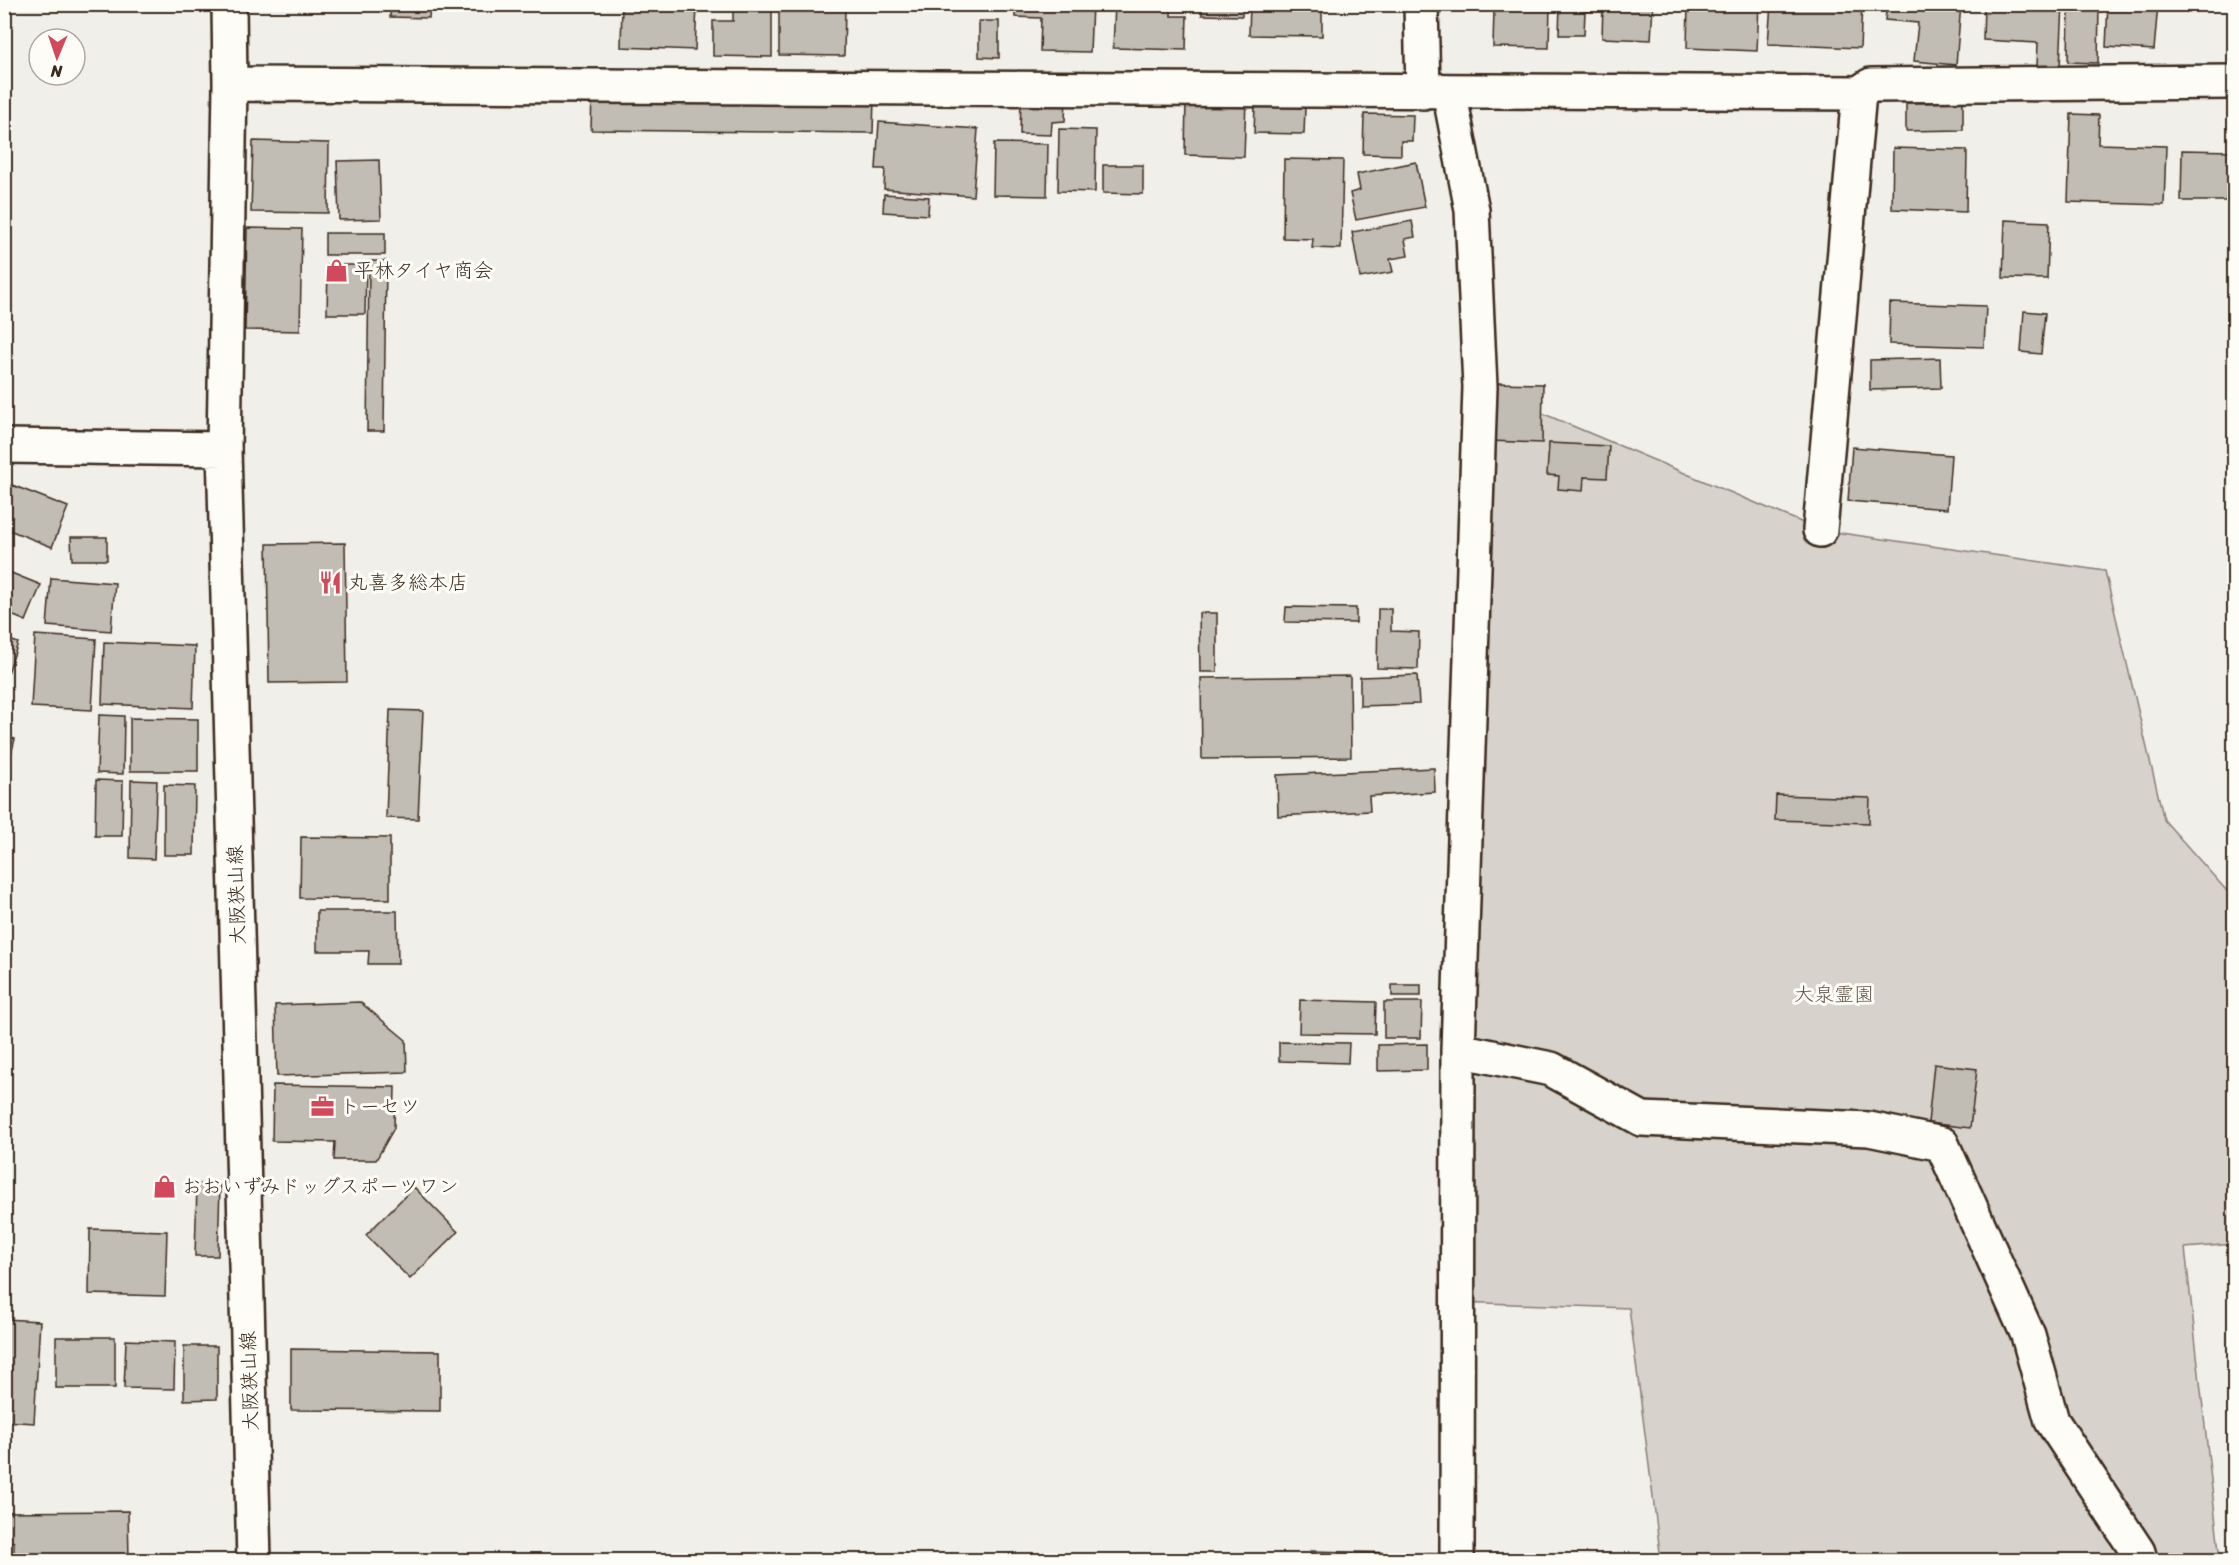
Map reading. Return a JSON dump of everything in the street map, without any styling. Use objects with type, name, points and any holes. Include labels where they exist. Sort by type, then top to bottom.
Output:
[{"type":"street","name":"大阪狭山線","points":[[229,4],[230,84],[224,449],[254,1560]]},
{"type":"street","points":[[1421,4],[1436,91],[1472,210],[1480,387],[1458,1050],[1457,1560]]},
{"type":"street","points":[[230,84],[1859,93],[1871,85],[2235,82]]},
{"type":"street","points":[[1820,530],[1859,93]]},
{"type":"street","points":[[4,446],[224,449]]},
{"type":"street","points":[[1458,1050],[1551,1069],[1642,1119],[1869,1129],[1942,1144],[2028,1335],[2052,1421],[2138,1552],[2140,1560]]},
{"type":"green space","name":"大泉霊園","points":[[1480,387],[1820,530],[2105,571],[2164,820],[2234,899],[2234,1244],[2185,1248],[2220,1560],[1661,1560],[1629,1308],[1457,1302]]},
{"type":"building","points":[[391,4],[430,4],[429,18],[390,17]]},
{"type":"building","points":[[465,4],[507,4],[507,11],[465,11]]},
{"type":"building","points":[[622,4],[697,5],[695,50],[621,47]]},
{"type":"building","points":[[733,4],[772,4],[772,57],[713,56],[713,21],[733,21]]},
{"type":"building","points":[[1015,4],[1092,4],[1090,52],[1040,51],[1041,18],[1015,17]]},
{"type":"building","points":[[1115,4],[1171,4],[1171,16],[1187,16],[1186,50],[1113,48]]},
{"type":"building","points":[[1202,4],[1242,4],[1242,16],[1202,15]]},
{"type":"building","points":[[1250,4],[1322,4],[1322,36],[1249,35]]},
{"type":"building","points":[[1477,4],[1550,4],[1549,48],[1493,47],[1494,8],[1477,8]]},
{"type":"building","points":[[1560,4],[1595,4],[1595,11],[1585,11],[1584,35],[1559,35]]},
{"type":"building","points":[[1603,4],[1653,4],[1651,40],[1602,38]]},
{"type":"building","points":[[1688,4],[1759,4],[1757,51],[1687,48]]},
{"type":"building","points":[[1771,4],[1862,4],[1860,48],[1768,44]]},
{"type":"building","points":[[1887,4],[1961,4],[1956,65],[1914,61],[1918,23],[1885,20]]},
{"type":"building","points":[[1984,4],[2063,4],[2060,67],[2037,66],[2038,43],[1983,40]]},
{"type":"building","points":[[2108,4],[2158,4],[2154,50],[2106,47]]},
{"type":"building","points":[[2069,5],[2099,6],[2098,63],[2068,62]]},
{"type":"building","points":[[779,7],[845,7],[844,56],[779,55]]},
{"type":"building","points":[[979,21],[999,21],[999,58],[979,57]]},
{"type":"building","points":[[592,93],[874,96],[873,133],[591,130]]},
{"type":"building","points":[[1021,96],[1066,97],[1065,121],[1052,122],[1051,135],[1020,134]]},
{"type":"building","points":[[1186,98],[1246,100],[1244,157],[1185,155]]},
{"type":"building","points":[[1963,102],[1963,130],[1906,131],[1906,103]]},
{"type":"building","points":[[1255,106],[1305,108],[1304,134],[1254,133]]},
{"type":"building","points":[[1364,114],[1413,115],[1412,141],[1401,141],[1401,155],[1363,154]]},
{"type":"building","points":[[2071,114],[2099,115],[2098,144],[2166,146],[2164,205],[2068,202]]},
{"type":"building","points":[[879,122],[978,129],[973,196],[884,189],[885,169],[876,169]]},
{"type":"building","points":[[1059,129],[1096,130],[1095,192],[1058,191]]},
{"type":"building","points":[[253,141],[329,143],[328,213],[251,212]]},
{"type":"building","points":[[994,143],[1048,144],[1047,196],[993,195]]},
{"type":"building","points":[[1893,148],[1967,150],[1966,212],[1892,209]]},
{"type":"building","points":[[2182,150],[2234,151],[2234,201],[2181,201]]},
{"type":"building","points":[[1284,159],[1343,160],[1341,249],[1312,248],[1313,239],[1283,238]]},
{"type":"building","points":[[379,160],[381,219],[339,220],[337,161]]},
{"type":"building","points":[[1416,162],[1425,207],[1356,220],[1350,193],[1360,190],[1357,174]]},
{"type":"building","points":[[1103,165],[1143,165],[1143,194],[1103,193]]},
{"type":"building","points":[[884,194],[929,197],[928,215],[883,212]]},
{"type":"building","points":[[2005,220],[2049,222],[2047,279],[2003,278]]},
{"type":"building","points":[[1412,221],[1415,237],[1405,239],[1408,256],[1390,259],[1393,272],[1360,278],[1352,232]]},
{"type":"building","points":[[247,228],[302,229],[300,331],[245,330]]},
{"type":"building","points":[[325,233],[385,233],[385,255],[325,255]]},
{"type":"building","points":[[369,261],[386,261],[384,431],[367,431]]},
{"type":"building","points":[[328,265],[366,265],[365,314],[327,314]]},
{"type":"building","points":[[1890,303],[1986,306],[1984,347],[1889,344]]},
{"type":"building","points":[[2024,311],[2045,313],[2041,354],[2021,352]]},
{"type":"building","points":[[1940,358],[1941,388],[1870,390],[1870,360]]},
{"type":"building","points":[[1493,383],[1543,384],[1542,443],[1491,441]]},
{"type":"building","points":[[1549,443],[1609,446],[1607,478],[1584,477],[1583,491],[1558,489],[1559,476],[1547,475]]},
{"type":"building","points":[[1852,447],[1951,455],[1947,509],[1848,501]]},
{"type":"building","points":[[12,485],[68,507],[52,547],[4,528],[4,504]]},
{"type":"building","points":[[71,537],[107,537],[107,560],[72,560]]},
{"type":"building","points":[[345,543],[347,682],[269,683],[267,544]]},
{"type":"building","points":[[4,570],[41,585],[26,621],[4,612]]},
{"type":"building","points":[[51,578],[115,583],[111,631],[47,626]]},
{"type":"building","points":[[1286,607],[1356,608],[1356,623],[1285,622]]},
{"type":"building","points":[[1378,609],[1391,609],[1391,631],[1419,632],[1418,669],[1377,668]]},
{"type":"building","points":[[1199,613],[1217,613],[1217,672],[1200,672]]},
{"type":"building","points":[[35,635],[96,639],[92,710],[31,707]]},
{"type":"building","points":[[4,638],[18,643],[4,685]]},
{"type":"building","points":[[104,642],[195,646],[193,708],[102,704]]},
{"type":"building","points":[[1417,675],[1419,704],[1360,706],[1360,677]]},
{"type":"building","points":[[1350,676],[1351,757],[1202,759],[1201,678]]},
{"type":"building","points":[[390,710],[423,711],[418,819],[386,818]]},
{"type":"building","points":[[99,715],[124,716],[123,774],[97,773]]},
{"type":"building","points":[[130,718],[198,719],[198,771],[130,771]]},
{"type":"building","points":[[4,736],[15,739],[4,781]]},
{"type":"building","points":[[1434,768],[1435,792],[1369,796],[1370,811],[1278,816],[1277,775]]},
{"type":"building","points":[[96,780],[123,781],[122,836],[95,836]]},
{"type":"building","points":[[131,780],[157,781],[154,859],[130,858]]},
{"type":"building","points":[[164,785],[195,786],[194,855],[164,855]]},
{"type":"building","points":[[1776,795],[1870,798],[1869,823],[1775,820]]},
{"type":"building","points":[[301,837],[390,838],[390,899],[300,898]]},
{"type":"building","points":[[317,911],[397,911],[398,964],[368,964],[369,951],[317,951]]},
{"type":"building","points":[[1392,985],[1421,985],[1421,996],[1392,996]]},
{"type":"building","points":[[1300,1000],[1376,1002],[1375,1034],[1299,1033]]},
{"type":"building","points":[[360,1002],[406,1040],[407,1072],[277,1076],[275,1005]]},
{"type":"building","points":[[1384,1002],[1422,1002],[1421,1038],[1384,1038]]},
{"type":"building","points":[[1279,1042],[1349,1043],[1348,1063],[1279,1061]]},
{"type":"building","points":[[1427,1044],[1427,1070],[1378,1071],[1378,1045]]},
{"type":"building","points":[[1934,1064],[1977,1069],[1970,1128],[1928,1123]]},
{"type":"building","points":[[273,1085],[395,1087],[394,1128],[376,1160],[334,1160],[335,1142],[272,1141]]},
{"type":"building","points":[[197,1184],[220,1185],[218,1256],[195,1256]]},
{"type":"building","points":[[414,1187],[458,1232],[410,1279],[366,1235]]},
{"type":"building","points":[[90,1229],[167,1231],[165,1296],[89,1294]]},
{"type":"building","points":[[4,1319],[40,1321],[34,1423],[4,1421]]},
{"type":"building","points":[[56,1337],[115,1337],[115,1388],[56,1388]]},
{"type":"building","points":[[126,1340],[175,1342],[174,1389],[124,1388]]},
{"type":"building","points":[[184,1346],[217,1346],[217,1399],[184,1400]]},
{"type":"building","points":[[291,1349],[440,1351],[440,1411],[291,1410]]},
{"type":"building","points":[[4,1444],[11,1445],[6,1479],[4,1479]]},
{"type":"building","points":[[128,1511],[129,1560],[14,1560],[14,1542],[4,1542],[4,1512]]},
{"type":"building","points":[[1310,1551],[1437,1554],[1437,1560],[1310,1560]]},
{"type":"building","points":[[1136,1556],[1164,1560],[1135,1560]]},
{"type":"place","name":"平林タイヤ商会","points":[[336,270]]},
{"type":"place","name":"丸喜多総本店","points":[[330,582]]},
{"type":"place","name":"トーセツ","points":[[322,1106]]},
{"type":"place","name":"おおいずみドッグスポーツワン","points":[[164,1186]]}]
